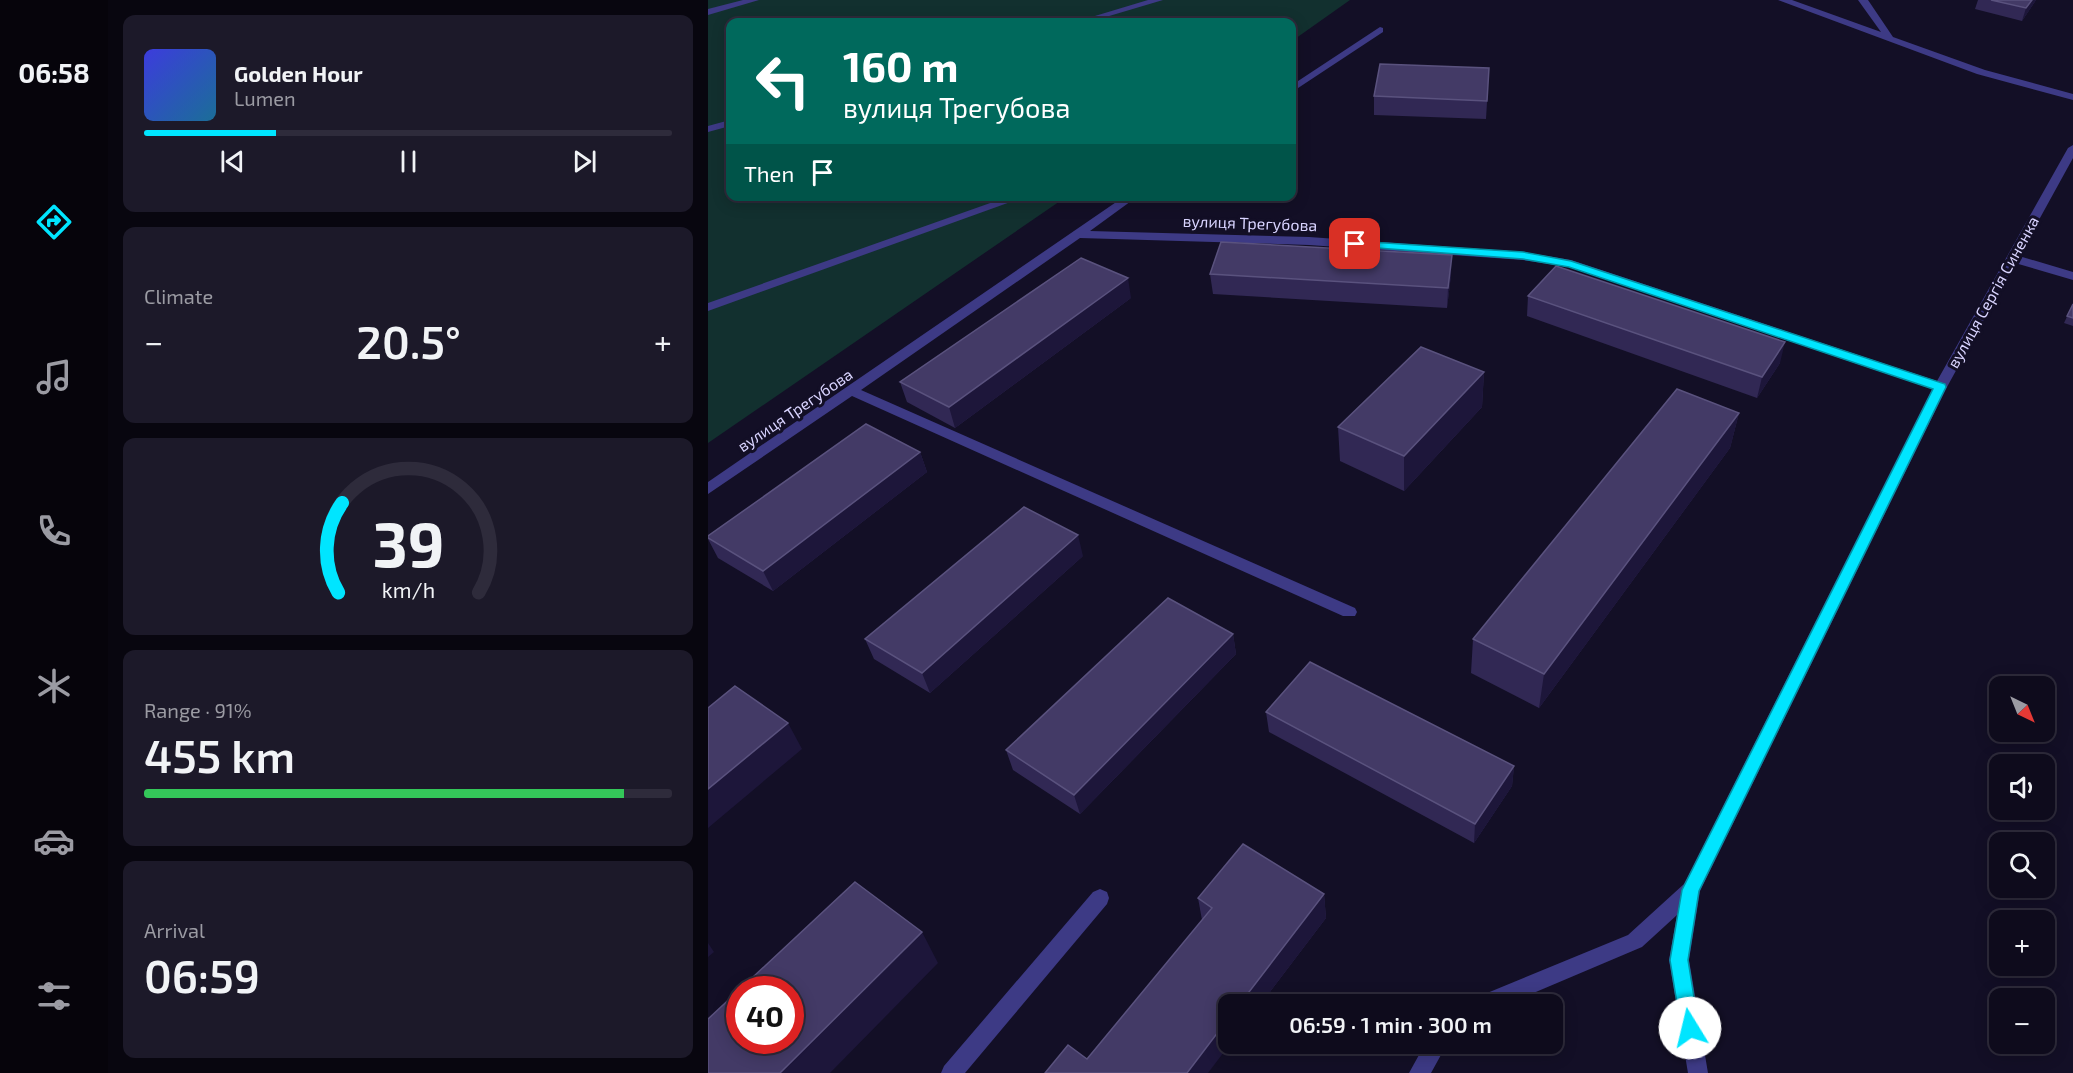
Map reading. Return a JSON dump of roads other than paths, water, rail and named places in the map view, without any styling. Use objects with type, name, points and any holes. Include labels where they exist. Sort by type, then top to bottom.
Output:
[{"type":"street","points":[[708,12],[754,0]]},
{"type":"street","points":[[1094,18],[1158,0]]},
{"type":"street","points":[[1783,0],[1981,72],[2073,97]]},
{"type":"street","points":[[1863,0],[1890,39]]},
{"type":"street","points":[[1296,86],[1380,30]]},
{"type":"street","points":[[708,129],[726,124]]},
{"type":"street","name":"вулиця Сергія Синенка","points":[[1698,1073],[1679,960],[1691,890],[1940,387],[2073,148]]},
{"type":"street","points":[[708,307],[1008,201]]},
{"type":"street","name":"вулиця Трегубова","points":[[708,489],[1126,201]]},
{"type":"street","name":"вулиця Трегубова","points":[[1077,234],[1309,241],[1533,257],[1571,264],[1940,387]]},
{"type":"street","points":[[2012,258],[2073,276]]},
{"type":"street","points":[[851,391],[1349,612]]},
{"type":"street","name":"вулиця Сергія Синенка","points":[[1508,994],[1635,941],[1691,890]]},
{"type":"street","points":[[951,1073],[1100,898]]},
{"type":"street","points":[[1419,1073],[1431,1054]]}]
